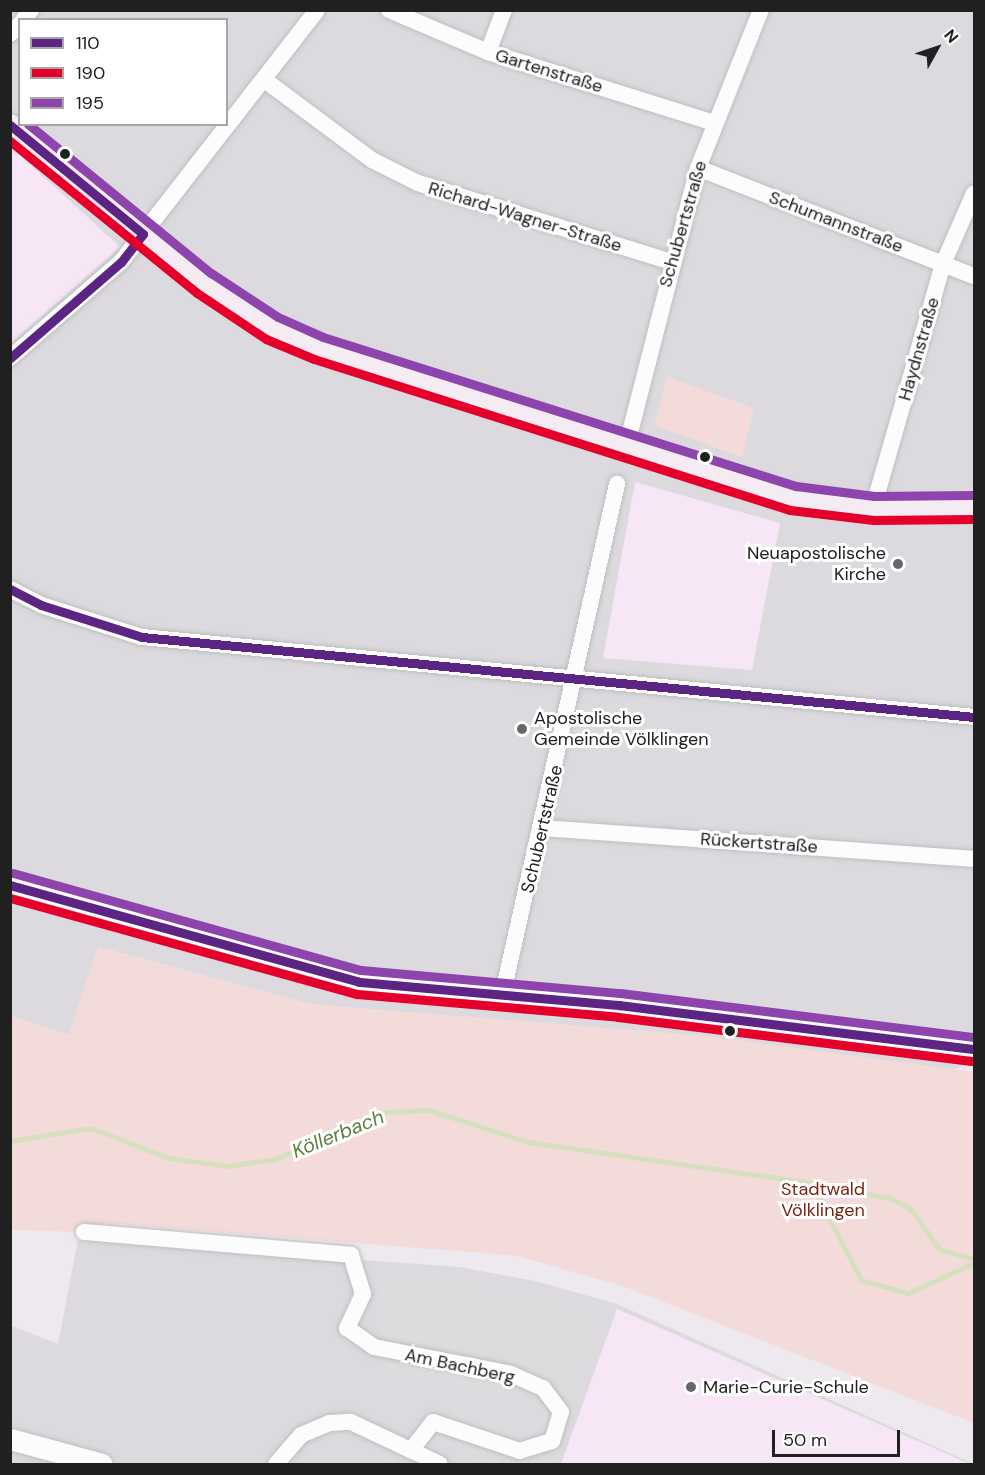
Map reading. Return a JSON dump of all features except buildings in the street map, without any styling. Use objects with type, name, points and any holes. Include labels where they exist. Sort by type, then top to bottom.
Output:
[{"type":"main road","points":[[10,125],[204,283],[281,332],[382,370],[627,444],[793,498],[873,508],[975,507]]},
{"type":"street","points":[[10,358],[121,262],[266,81],[317,10]]},
{"type":"street","name":"Gartenstraße","points":[[389,10],[488,52],[712,122]]},
{"type":"street","points":[[488,52],[504,10]]},
{"type":"street","name":"Schubertstraße","points":[[627,444],[671,262],[712,122],[761,10]]},
{"type":"street","name":"Richard-Wagner-Straße","points":[[266,81],[372,160],[418,183],[671,262]]},
{"type":"street","name":"Schumannstraße","points":[[698,168],[975,276]]},
{"type":"street","name":"Haydnstraße","points":[[873,508],[943,264],[975,193]]},
{"type":"street","name":"Schubertstraße","points":[[502,997],[543,828],[617,484]]},
{"type":"street","points":[[10,589],[41,605],[142,637],[574,682],[975,717]]},
{"type":"street","name":"Rückertstraße","points":[[543,828],[975,859]]},
{"type":"street","points":[[10,885],[359,982],[502,997],[619,1005],[975,1049]]},
{"type":"street","name":"Am Bachberg","points":[[84,1232],[351,1255],[363,1294],[346,1328],[374,1347],[511,1374],[543,1388],[561,1412],[552,1441],[520,1451],[460,1427],[433,1422],[411,1450]]},
{"type":"street","points":[[276,1464],[301,1435],[329,1423],[351,1422],[440,1464]]},
{"type":"street","points":[[10,1439],[102,1464]]},
{"type":"shaded area","points":[[11,11],[974,11],[974,1059],[950,1072],[310,1004],[99,947],[69,1035],[11,1016]]},
{"type":"shaded area","points":[[10,146],[120,247],[11,343],[10,343]]},
{"type":"shaded area","points":[[635,482],[780,523],[752,670],[603,658]]},
{"type":"shaded area","points":[[78,1240],[460,1267],[539,1282],[617,1304],[974,1464],[11,1464],[10,1325],[58,1344]]},
{"type":"shaded area","points":[[379,1268],[506,1284],[606,1308],[558,1464],[482,1464],[438,1443],[452,1406],[531,1436],[543,1407],[385,1377]]},
{"type":"shaded area","name":"Marie-Curie-Schule","points":[[617,1309],[970,1464],[561,1464]]},
{"type":"green space","points":[[667,377],[754,408],[742,457],[654,425]]},
{"type":"green space","name":"Stadtwald Völklingen","points":[[98,947],[310,1004],[707,1036],[974,1072],[974,1423],[625,1287],[518,1256],[106,1223],[84,1232],[11,1230],[11,1016],[69,1035]]},
{"type":"waterway","name":"Köllerbach","points":[[10,1141],[91,1128],[169,1158],[228,1166],[275,1159],[388,1112],[429,1110],[528,1142],[811,1183],[861,1280],[908,1293],[974,1263]]},
{"type":"waterway","name":"Köllerbach","points":[[811,1183],[890,1198],[910,1208],[939,1249],[974,1259]]},
{"type":"transit line","name":"110","points":[[10,125],[143,234],[121,262],[10,358]]},
{"type":"transit line","name":"195","points":[[30,126],[211,273],[278,317],[323,337],[796,486],[874,496],[974,495]]},
{"type":"transit line","name":"190","points":[[10,141],[197,293],[266,339],[314,359],[790,510],[873,520],[974,519]]},
{"type":"transit line","name":"110","points":[[10,589],[41,605],[142,637],[974,717]]},
{"type":"transit line","name":"195","points":[[13,873],[361,970],[620,993],[974,1037]]},
{"type":"transit line","name":"110","points":[[10,885],[359,982],[619,1005],[974,1049]]},
{"type":"transit line","name":"190","points":[[10,898],[357,994],[618,1017],[973,1061]]},
{"type":"place","name":"Neuapostolische Kirche","points":[[898,564]]},
{"type":"place","name":"Apostolische Gemeinde Völklingen","points":[[522,729]]},
{"type":"place","name":"Marie-Curie-Schule","points":[[691,1387]]}]
